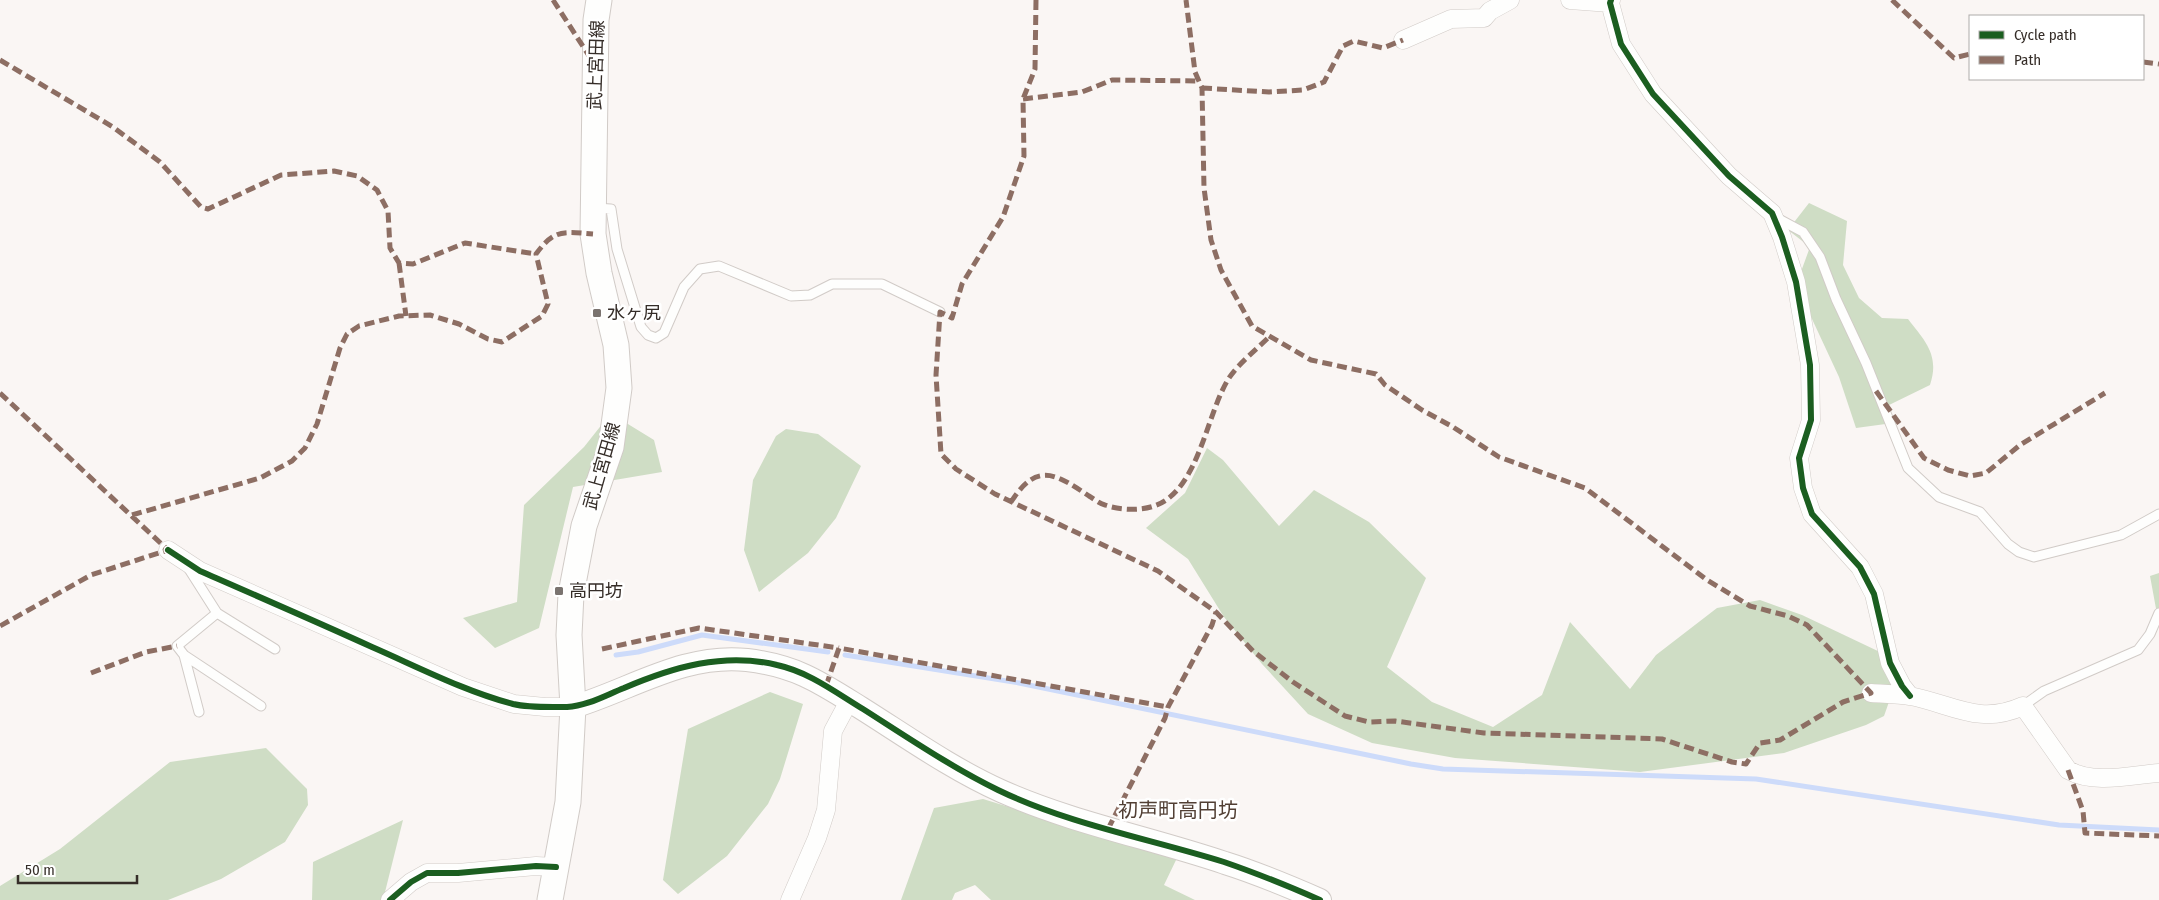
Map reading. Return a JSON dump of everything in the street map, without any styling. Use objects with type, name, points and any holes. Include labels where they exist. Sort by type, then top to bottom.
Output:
[{"type":"main road","name":"武上宮田線","points":[[550,900],[568,802],[573,707],[569,635],[572,585],[584,526],[611,446],[619,388],[615,340],[596,252],[593,208],[598,0]]},
{"type":"street","points":[[1403,40],[1451,19],[1484,18],[1490,11],[1510,0]]},
{"type":"street","points":[[1570,0],[1610,2],[1621,44],[1653,94],[1729,176],[1774,216],[1796,282],[1810,365],[1812,420],[1799,458],[1803,488],[1812,514],[1860,567],[1874,594],[1890,663],[1902,686],[1910,696]]},
{"type":"street","points":[[175,554],[200,571],[463,687],[514,704],[573,707],[594,701],[672,669],[719,660],[733,659],[778,665],[805,674],[945,760],[1000,790],[1046,809],[1224,862],[1277,881],[1320,900]]},
{"type":"street","points":[[1871,693],[1910,696],[1957,711],[1991,715],[2010,712],[2023,706],[2068,770],[2077,775],[2106,778],[2159,772]]},
{"type":"street","points":[[790,900],[817,838],[826,810],[832,731],[849,701]]},
{"type":"street","points":[[390,900],[411,882],[427,873],[458,873],[536,866],[556,867]]},
{"type":"lane","points":[[593,208],[611,209],[617,249],[640,327],[648,335],[656,338],[664,333],[684,287],[700,269],[719,266],[791,296],[810,295],[832,284],[882,284],[940,312]]},
{"type":"lane","points":[[1774,216],[1803,232],[1820,257],[1908,468],[1939,496],[1980,512],[2008,544],[2019,552],[2034,557],[2121,535],[2159,514]]},
{"type":"lane","points":[[175,554],[217,613],[275,649]]},
{"type":"lane","points":[[217,613],[177,646],[184,655],[261,706]]},
{"type":"lane","points":[[2023,706],[2044,691],[2138,650],[2150,634],[2159,613]]},
{"type":"lane","points":[[184,655],[199,712]]},
{"type":"green space","points":[[1809,203],[1847,221],[1843,265],[1859,298],[1882,318],[1908,319],[1929,349],[1933,365],[1930,385],[1887,406],[1893,423],[1856,428],[1839,377],[1812,319],[1795,288],[1810,247],[1788,230]]},
{"type":"green space","points":[[623,421],[654,440],[662,472],[573,487],[539,628],[495,648],[463,618],[517,602],[524,505],[584,447],[603,423]]},
{"type":"green space","points":[[786,429],[818,434],[861,466],[836,518],[808,553],[759,592],[744,550],[753,480],[776,436]]},
{"type":"green space","points":[[1207,448],[1223,460],[1279,526],[1314,490],[1369,522],[1426,578],[1387,667],[1432,702],[1493,727],[1542,695],[1570,622],[1630,689],[1656,655],[1717,608],[1760,600],[1802,615],[1882,653],[1892,684],[1884,716],[1866,725],[1784,753],[1640,772],[1455,758],[1372,743],[1308,714],[1262,664],[1224,617],[1188,559],[1146,528],[1185,493]]},
{"type":"green space","points":[[2159,573],[2159,625],[2150,576]]},
{"type":"green space","points":[[770,692],[803,704],[780,779],[768,804],[727,856],[678,894],[663,880],[688,729]]},
{"type":"green space","points":[[266,748],[307,789],[308,805],[285,842],[221,879],[168,900],[0,900],[0,886],[60,849],[170,762]]},
{"type":"green space","points":[[983,799],[1177,858],[1164,885],[1195,900],[991,900],[975,885],[955,893],[952,900],[901,900],[934,808]]},
{"type":"green space","points":[[403,820],[383,900],[312,900],[313,862]]},
{"type":"waterway","points":[[616,655],[638,652],[702,635],[828,652]]},
{"type":"waterway","points":[[845,655],[1019,683],[1443,769],[1756,779],[2059,825],[2159,830]]},
{"type":"marked path","points":[[553,0],[595,65]]},
{"type":"marked path","points":[[1036,0],[1035,69],[1023,99],[1024,156],[1003,217],[962,284],[952,318],[940,312],[936,375],[941,454],[956,469],[995,494],[1158,571],[1216,612],[1253,651],[1293,682],[1345,716],[1369,722],[1395,721],[1484,733],[1662,739],[1732,762],[1746,764],[1760,743],[1780,740],[1843,702],[1871,693],[1807,625],[1788,616],[1750,606],[1707,580],[1585,488],[1499,457],[1453,427],[1422,410],[1385,385],[1376,374],[1311,360],[1252,326],[1221,270],[1211,240],[1204,188],[1202,88],[1195,72],[1186,0]]},
{"type":"marked path","points":[[1892,0],[1954,58],[1969,54]]},
{"type":"marked path","points":[[1202,88],[1269,92],[1303,90],[1324,82],[1343,46],[1354,41],[1383,48],[1403,40]]},
{"type":"marked path","points":[[0,60],[113,127],[160,162],[201,207],[208,209],[281,175],[334,171],[357,176],[377,190],[388,211],[390,248],[399,263],[413,264],[465,243],[536,254]]},
{"type":"marked path","points":[[2144,62],[2159,64]]},
{"type":"marked path","points":[[1023,99],[1082,92],[1112,80],[1200,81]]},
{"type":"marked path","points":[[132,515],[260,478],[292,461],[305,448],[317,424],[340,348],[347,334],[359,326],[399,316],[430,315],[459,324],[488,339],[502,342],[542,316],[548,304],[536,254],[555,236],[567,233],[593,234]]},
{"type":"marked path","points":[[399,263],[406,316]]},
{"type":"marked path","points":[[1011,502],[1020,489],[1030,481],[1038,476],[1047,475],[1057,477],[1101,504],[1111,507],[1148,508],[1169,498],[1181,485],[1191,468],[1200,450],[1221,393],[1229,378],[1269,337]]},
{"type":"marked path","points":[[1876,391],[1924,458],[1948,470],[1970,476],[1986,473],[2020,445],[2105,393]]},
{"type":"marked path","points":[[0,393],[168,550],[91,575],[0,626]]},
{"type":"marked path","points":[[1108,829],[1165,718],[1168,707],[1212,625],[1216,612]]},
{"type":"marked path","points":[[602,649],[699,628],[839,648]]},
{"type":"marked path","points":[[91,673],[146,652],[177,646]]},
{"type":"marked path","points":[[826,686],[839,648],[1168,707]]},
{"type":"marked path","points":[[2068,770],[2083,811],[2085,833],[2159,836]]},
{"type":"cycle path","points":[[1611,0],[1610,3],[1621,44],[1653,94],[1729,176],[1772,213],[1782,237],[1796,282],[1810,365],[1811,420],[1799,458],[1803,488],[1812,514],[1860,567],[1874,594],[1890,663],[1902,686],[1910,696]]},
{"type":"cycle path","points":[[168,550],[200,571],[441,678],[513,704],[540,707],[582,705],[642,680],[680,668],[718,661],[757,661],[789,668],[822,683],[963,772],[1025,802],[1081,822],[1224,862],[1320,900]]},
{"type":"cycle path","points":[[390,900],[411,882],[427,873],[458,873],[536,866],[556,867]]},
{"type":"place","name":"水ヶ尻","points":[[597,313]]},
{"type":"place","name":"高円坊","points":[[559,591]]},
{"type":"district","name":"初声町高円坊","points":[[1178,810]]}]
